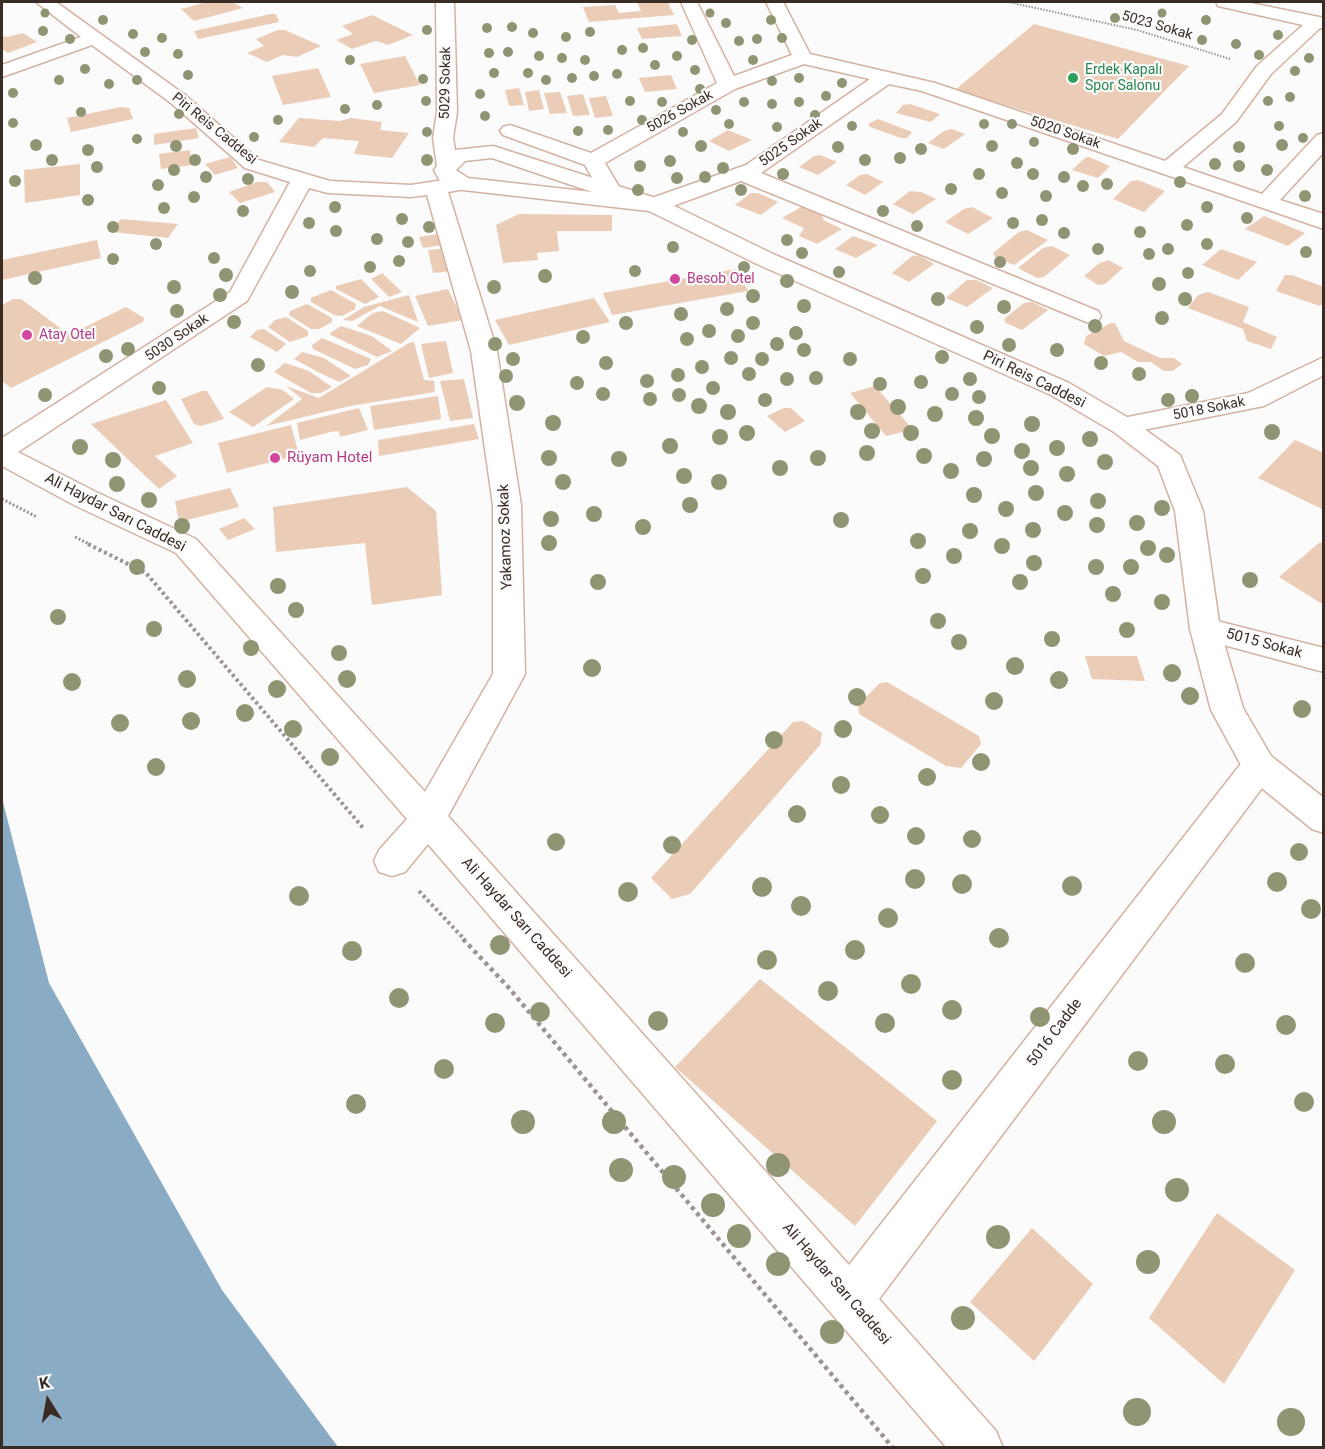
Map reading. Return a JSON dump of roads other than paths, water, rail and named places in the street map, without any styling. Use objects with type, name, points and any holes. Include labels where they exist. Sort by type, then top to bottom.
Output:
[{"type":"street","name":"Piri Reis Caddesi","points":[[45,2],[178,99],[252,164],[328,187],[446,180]]},
{"type":"street","name":"5029 Sokak","points":[[446,2],[447,112],[443,138],[446,180]]},
{"type":"street","points":[[689,2],[728,85]]},
{"type":"street","points":[[775,2],[803,58]]},
{"type":"street","points":[[1224,2],[1320,23]]},
{"type":"street","points":[[1168,169],[1229,118],[1264,70],[1320,23]]},
{"type":"street","points":[[2,71],[95,38]]},
{"type":"street","name":"5026 Sokak","points":[[593,161],[728,85],[803,58]]},
{"type":"street","name":"5020 Sokak","points":[[803,58],[928,87],[1323,222]]},
{"type":"street","name":"5025 Sokak","points":[[654,205],[753,169],[886,77]]},
{"type":"street","points":[[446,180],[496,183],[511,174],[513,163],[467,134],[447,112]]},
{"type":"street","points":[[510,131],[593,161],[610,190]]},
{"type":"street","points":[[1266,202],[1323,140]]},
{"type":"street","points":[[446,180],[460,155],[497,153],[654,205]]},
{"type":"street","points":[[741,173],[1089,316]]},
{"type":"street","name":"5030 Sokak","points":[[2,450],[239,296],[303,179]]},
{"type":"street","points":[[446,180],[654,205]]},
{"type":"street","name":"Yakamoz Sokak","points":[[392,861],[428,819],[509,674],[507,505],[484,351],[446,180]]},
{"type":"street","name":"Piri Reis Caddesi","points":[[654,205],[765,259],[1060,389],[1123,426],[1170,461],[1189,511],[1205,629],[1227,710],[1259,766],[1323,819]]},
{"type":"street","name":"5018 Sokak","points":[[1123,426],[1255,400],[1323,366]]},
{"type":"street","name":"Ali Haydar Sarı Caddesi","points":[[2,455],[84,498],[186,546],[979,1448]]},
{"type":"street","name":"5015 Sokak","points":[[1205,629],[1323,660]]},
{"type":"street","name":"5016 Cadde","points":[[850,1300],[1259,766]]},
{"type":"water","points":[[2,798],[49,983],[222,1290],[338,1447],[2,1447]]},
{"type":"place","name":"Erdek Kapalı Spor Salonu","points":[[1073,78]]},
{"type":"place","name":"Besob Otel","points":[[675,279]]},
{"type":"place","name":"Atay Otel","points":[[27,335]]},
{"type":"place","name":"Rüyam Hotel","points":[[275,458]]}]
